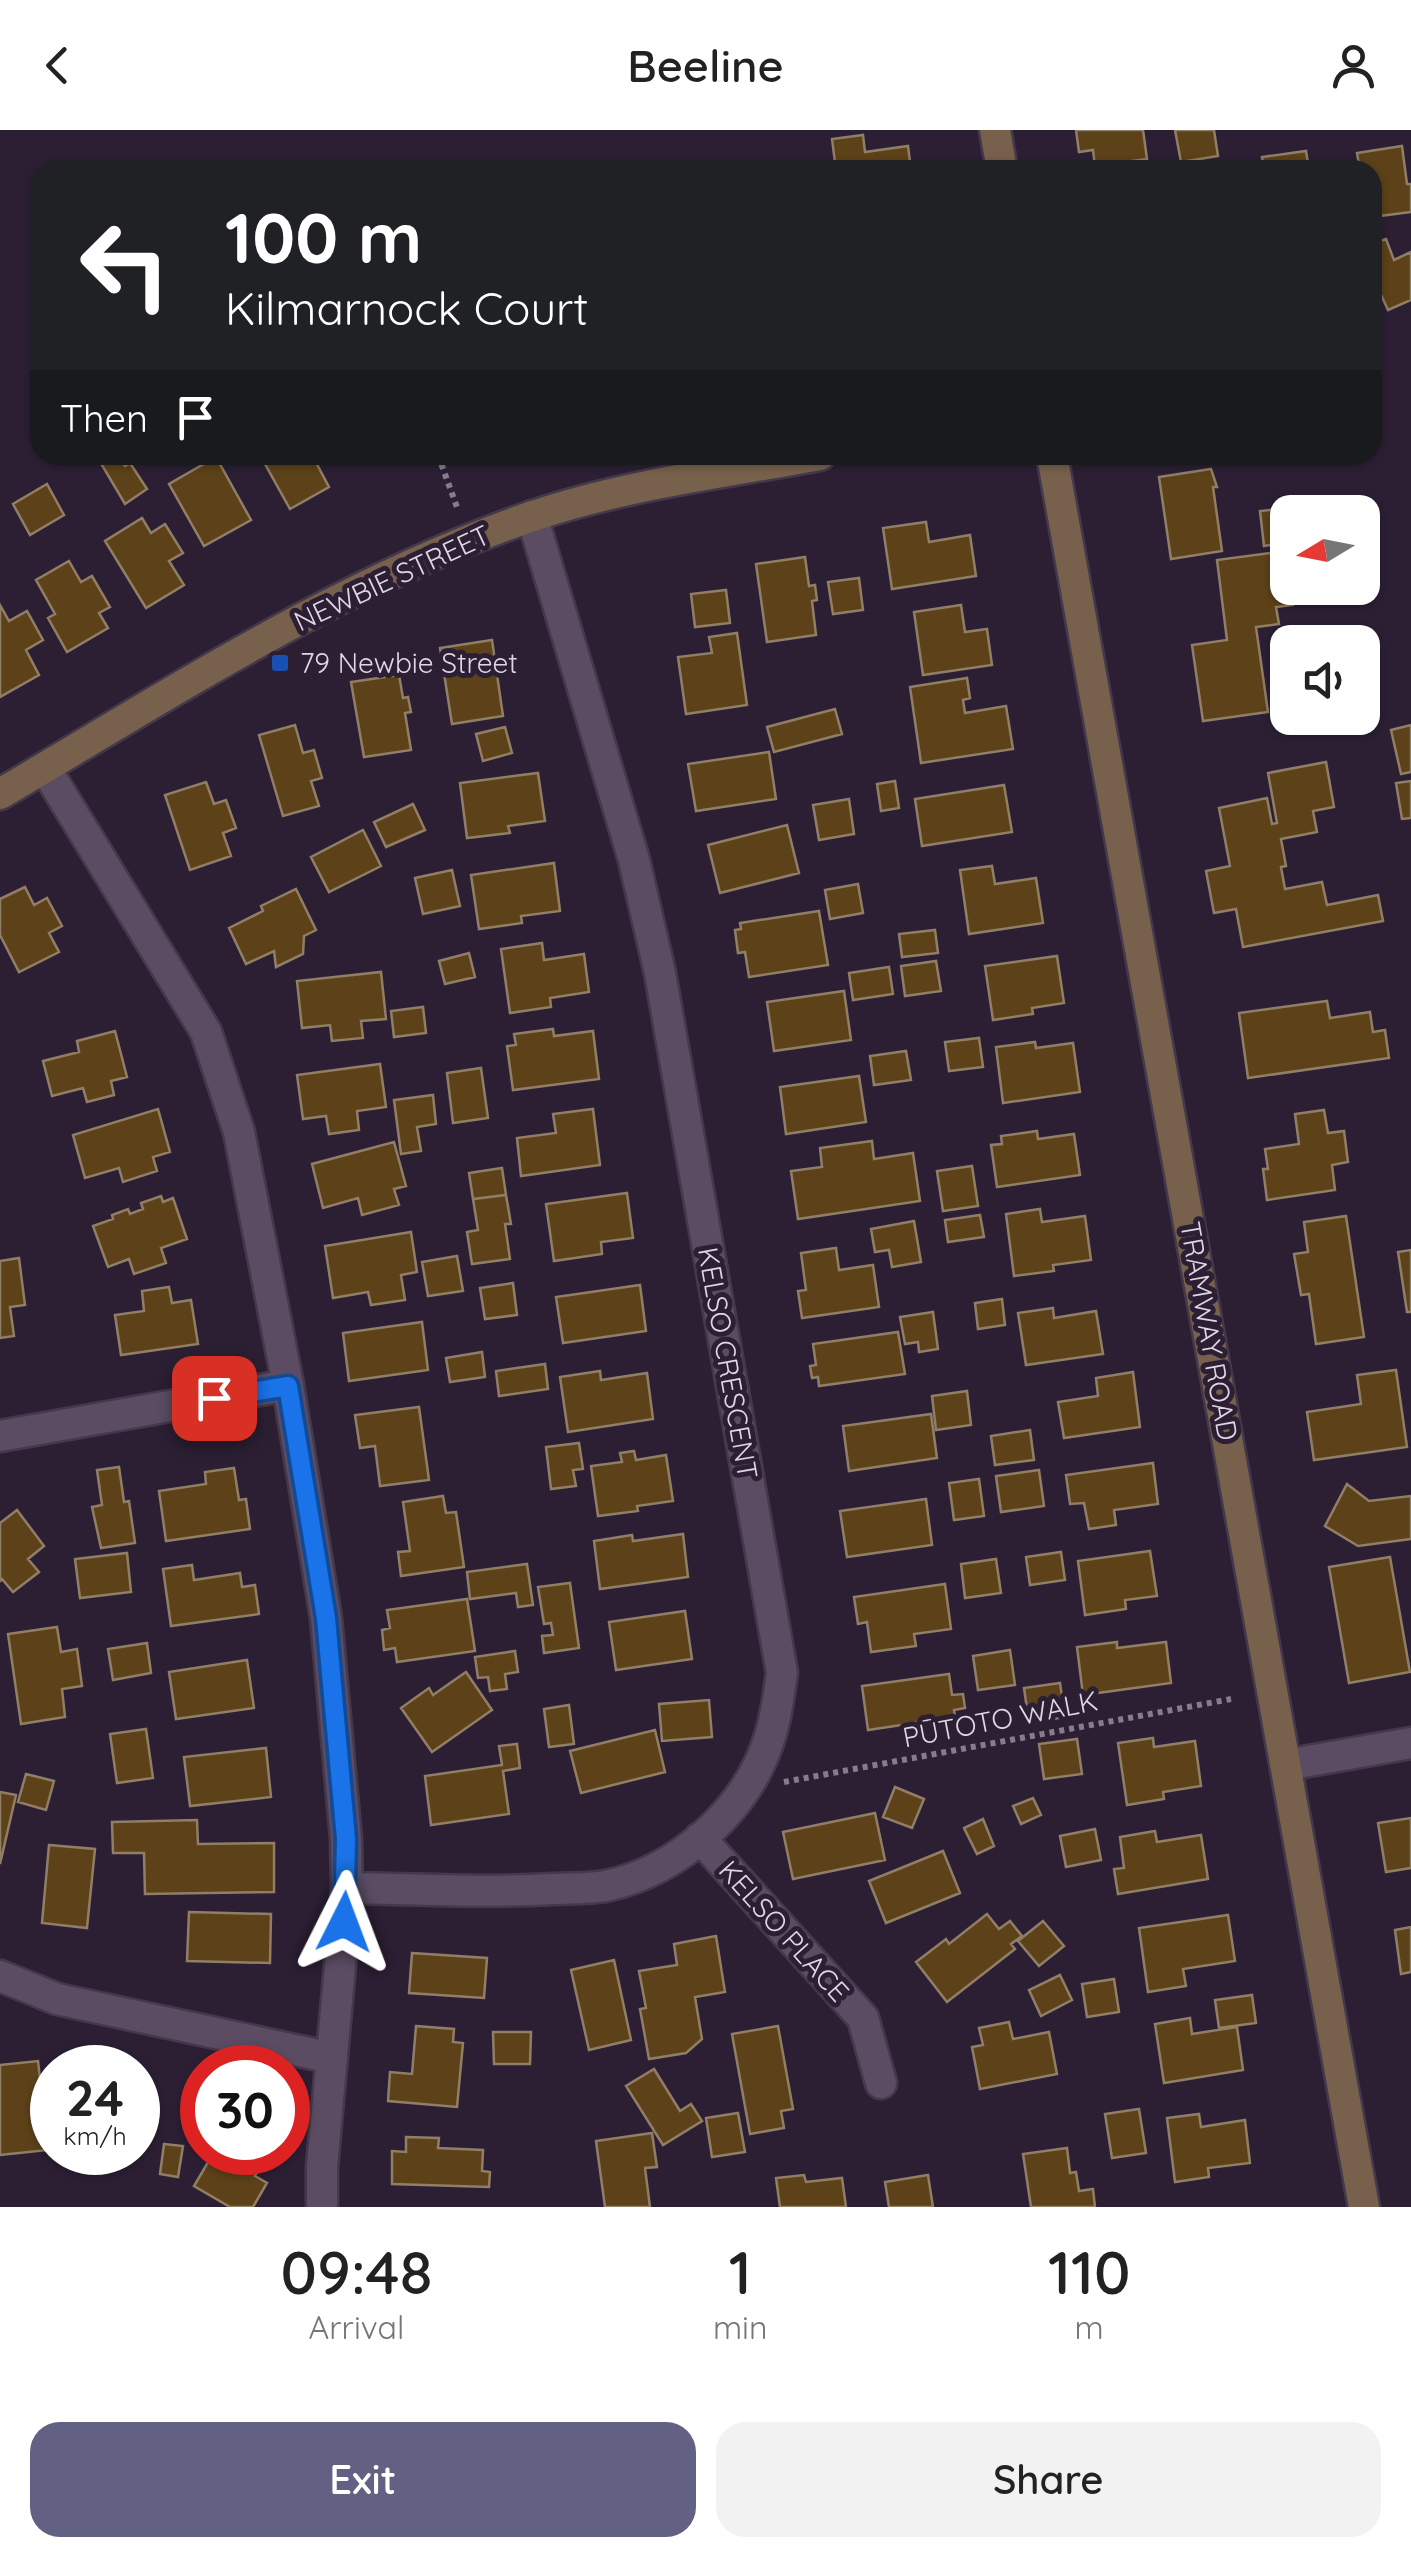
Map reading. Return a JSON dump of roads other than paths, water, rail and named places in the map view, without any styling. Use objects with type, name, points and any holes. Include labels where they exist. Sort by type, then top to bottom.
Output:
[{"type":"street","points":[[995,130],[1000,160]]},
{"type":"street","name":"NEWBIE STREET","points":[[0,794],[326,604],[469,540],[604,495],[766,465]]},
{"type":"street","name":"TRAMWAY ROAD","points":[[1054,465],[1364,2207]]},
{"type":"street","name":"KELSO CRESCENT","points":[[347,1888],[524,1890],[605,1886],[648,1871],[700,1838],[733,1808],[771,1734],[782,1673],[660,973],[634,860],[532,516]]},
{"type":"street","points":[[45,768],[206,1032],[239,1132],[288,1386],[326,1618],[346,1839],[347,1888],[322,2167],[322,2207]]},
{"type":"street","points":[[0,1436],[288,1386]]},
{"type":"street","points":[[1286,1765],[1411,1743]]},
{"type":"street","name":"KELSO PLACE","points":[[700,1838],[863,2018],[881,2083]]},
{"type":"street","points":[[0,1976],[57,2000],[332,2058]]},
{"type":"place","name":"79 Newbie Street","points":[[280,663]]}]
